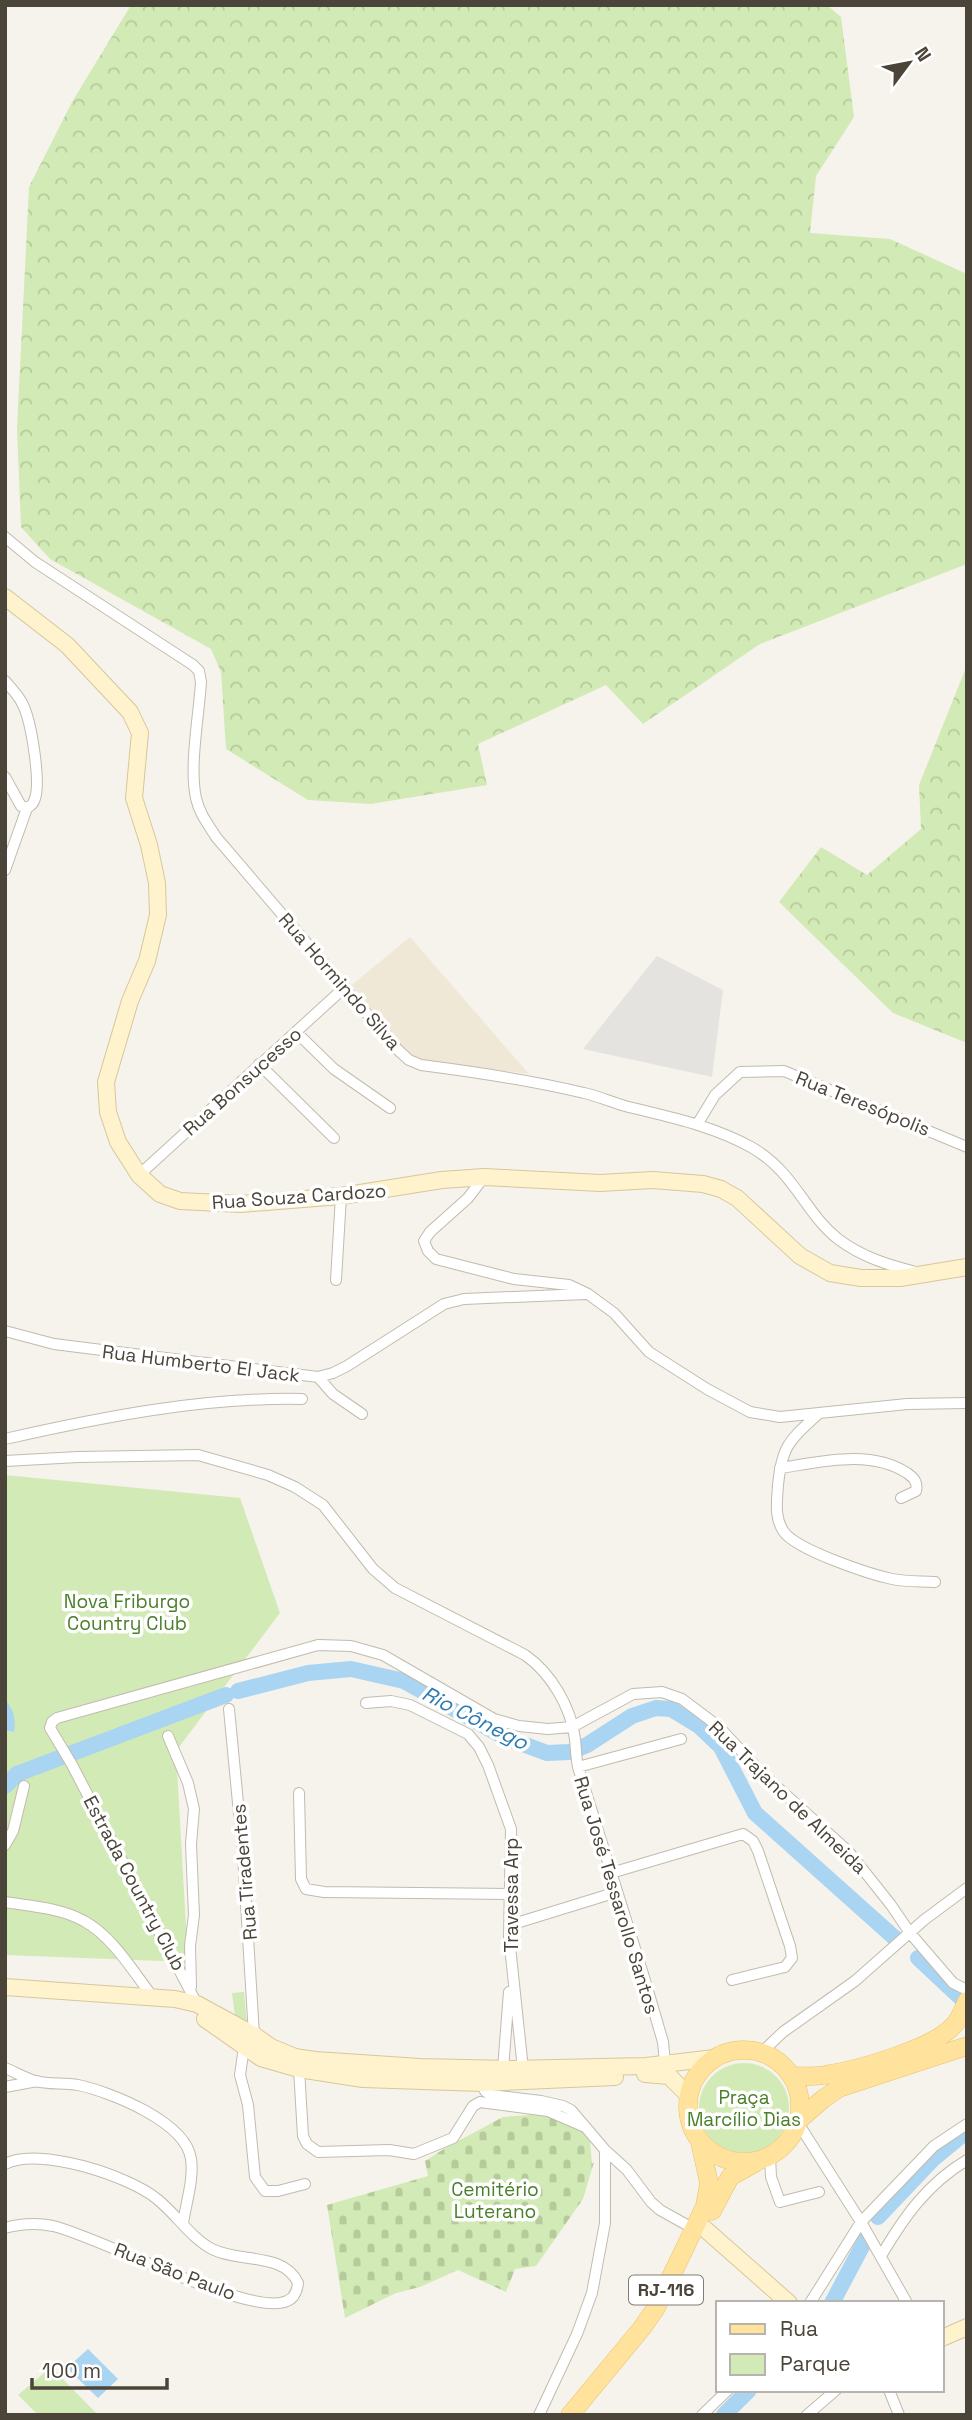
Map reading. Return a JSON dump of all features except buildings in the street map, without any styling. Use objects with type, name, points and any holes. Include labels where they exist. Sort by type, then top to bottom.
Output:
[{"type":"main road","points":[[792,2077],[822,2076],[874,2063],[913,2049],[947,2032],[965,2013]]},
{"type":"main road","name":"RJ-116","points":[[570,2415],[642,2329],[730,2178],[764,2159],[791,2139],[799,2121],[839,2088],[967,2046]]},
{"type":"main road","points":[[689,2096],[698,2074],[715,2058],[737,2050],[761,2053],[774,2058],[792,2077],[799,2090],[799,2121]]},
{"type":"main road","name":"RJ-116","points":[[584,2415],[651,2334],[699,2229],[709,2193],[701,2142],[689,2117],[689,2096]]},
{"type":"main road","points":[[701,2142],[719,2157],[730,2161],[764,2159]]},
{"type":"street","name":"Rua Hormindo Silva","points":[[5,537],[35,562],[166,645],[199,671],[201,682],[195,796],[201,814],[216,837],[409,1060],[421,1065],[506,1077],[587,1093],[621,1105],[698,1123],[753,1148],[777,1165],[838,1239],[879,1262],[924,1274]]},
{"type":"street","name":"Rua Souza Cardozo","points":[[5,597],[67,645],[130,712],[140,733],[134,797],[149,845],[157,884],[158,915],[147,961],[130,1001],[106,1082],[108,1112],[118,1142],[139,1175],[160,1194],[180,1201],[241,1204],[341,1196],[442,1180],[484,1177],[588,1182],[653,1180],[703,1184],[721,1189],[737,1198],[800,1256],[830,1273],[861,1278],[900,1278],[967,1267]]},
{"type":"street","points":[[5,681],[23,704],[32,730],[36,798],[27,808],[5,870]]},
{"type":"street","points":[[5,777],[16,799],[21,806],[27,808]]},
{"type":"street","name":"Rua Bonsucesso","points":[[139,1175],[345,988]]},
{"type":"street","points":[[296,1032],[334,1069],[390,1108]]},
{"type":"street","points":[[259,1064],[334,1138]]},
{"type":"street","name":"Rua Teresópolis","points":[[698,1123],[715,1096],[740,1072],[784,1070],[967,1147]]},
{"type":"street","points":[[484,1177],[468,1198],[430,1232],[425,1241],[428,1251],[436,1259],[514,1279],[569,1285],[588,1294],[614,1313],[649,1352],[707,1390],[750,1412],[780,1417],[907,1404],[967,1403]]},
{"type":"street","points":[[335,1280],[341,1196]]},
{"type":"street","name":"Rua Humberto El Jack","points":[[5,1331],[54,1344],[317,1377],[347,1366],[444,1304],[464,1299],[588,1294]]},
{"type":"street","points":[[317,1377],[333,1394],[362,1414]]},
{"type":"street","points":[[5,1439],[61,1426],[170,1408],[273,1398],[302,1399]]},
{"type":"street","points":[[818,1414],[791,1439],[782,1455],[777,1505],[778,1519],[785,1534],[806,1548],[857,1568],[894,1579],[935,1581]]},
{"type":"street","points":[[5,1461],[198,1455],[239,1465],[295,1487],[323,1505],[373,1569],[395,1588],[525,1655],[539,1665],[561,1696],[573,1732]]},
{"type":"street","points":[[780,1468],[835,1460],[867,1459],[902,1469],[914,1478],[916,1490],[901,1499]]},
{"type":"street","name":"Estrada Country Club","points":[[197,2004],[50,1728],[57,1718],[318,1645],[351,1646],[383,1655],[494,1719],[529,1727],[573,1732]]},
{"type":"street","name":"Rua Trajano de Almeida","points":[[573,1732],[634,1694],[662,1692],[682,1699],[719,1726],[765,1776],[849,1852],[910,1933],[953,1983],[967,1990]]},
{"type":"street","name":"Travessa Arp","points":[[366,1703],[391,1701],[410,1705],[468,1734],[479,1748],[501,1798],[511,1829],[511,1965],[523,2069]]},
{"type":"street","name":"Rua Tiradentes","points":[[229,1709],[243,1855],[249,2041],[240,2075],[248,2105],[255,2177],[265,2191],[278,2191],[305,2184]]},
{"type":"street","name":"Rua José Tessarollo Santos","points":[[573,1732],[578,1767],[644,1977],[663,2042],[665,2063]]},
{"type":"street","points":[[169,1736],[188,1783],[194,1809],[191,1844],[194,1915],[190,1946],[191,1989]]},
{"type":"street","points":[[578,1767],[681,1739]]},
{"type":"street","points":[[5,1845],[13,1831],[24,1786]]},
{"type":"street","points":[[299,1793],[301,1879],[306,1889],[324,1892],[511,1894]]},
{"type":"street","points":[[611,1874],[743,1834],[754,1841],[792,1958],[785,1967],[732,1980]]},
{"type":"street","points":[[761,2053],[783,2032],[834,1998],[967,1888]]},
{"type":"street","points":[[510,1925],[617,1892]]},
{"type":"street","points":[[5,1902],[82,1919],[105,1936],[152,1996]]},
{"type":"street","name":"Travessa Arp","points":[[503,2069],[511,1965]]},
{"type":"street","points":[[130,1995],[135,1975]]},
{"type":"street","points":[[5,1987],[152,1996],[197,2004],[249,2041],[261,2058],[299,2069],[363,2079],[482,2083],[664,2074],[689,2096]]},
{"type":"street","points":[[5,1997],[181,2010],[249,2041],[295,2057],[315,2060],[420,2067],[523,2069],[665,2063],[715,2058]]},
{"type":"street","points":[[5,2068],[37,2081]]},
{"type":"street","points":[[299,2069],[303,2136],[307,2144],[318,2152],[388,2150],[414,2154],[453,2138],[467,2114],[480,2102],[548,2111],[585,2127]]},
{"type":"street","points":[[5,2087],[37,2081],[77,2085],[106,2094],[155,2116],[184,2141],[191,2156],[192,2169],[183,2223]]},
{"type":"street","points":[[482,2083],[485,2091],[491,2095],[563,2106],[570,2110],[604,2150],[627,2170],[660,2210],[699,2229],[787,2301]]},
{"type":"street","points":[[799,2121],[906,2301]]},
{"type":"street","points":[[811,2301],[861,2222],[934,2146],[967,2124]]},
{"type":"street","points":[[539,2415],[592,2293],[605,2223],[604,2150]]},
{"type":"street","name":"Rua São Paulo","points":[[5,2164],[29,2159],[83,2165],[138,2186],[157,2198],[202,2243],[215,2251],[282,2266],[295,2277],[298,2283],[296,2293],[288,2301],[256,2301],[176,2275],[83,2235],[51,2226],[29,2224],[5,2228]]},
{"type":"street","points":[[764,2159],[780,2202],[819,2192]]},
{"type":"street","points":[[881,2256],[902,2221],[922,2196],[935,2182],[967,2160]]},
{"type":"street","points":[[944,2337],[967,2327]]},
{"type":"street","points":[[702,2415],[726,2392]]},
{"type":"street","points":[[807,2415],[834,2392]]},
{"type":"street","points":[[890,2392],[899,2415]]},
{"type":"shaded area","points":[[410,937],[529,1074],[411,1058],[352,985]]},
{"type":"shaded area","points":[[657,956],[723,990],[712,1077],[583,1049]]},
{"type":"green space","points":[[131,5],[827,5],[841,17],[854,117],[816,176],[810,233],[890,239],[967,274],[967,564],[760,644],[643,724],[606,685],[478,744],[487,785],[371,804],[308,800],[226,749],[221,672],[211,649],[50,559],[21,527],[17,428],[29,187],[72,102]]},
{"type":"green space","points":[[967,665],[967,1043],[893,1013],[779,902],[821,847],[867,875],[921,829],[919,785]]},
{"type":"green space","name":"Nova Friburgo Country Club","points":[[5,1475],[240,1498],[280,1613],[176,1751],[188,1962],[5,1955]]},
{"type":"green space","points":[[244,1992],[247,2025],[235,2016],[232,1993]]},
{"type":"green space","name":"Praça Marcílio Dias","points":[[744,2063],[761,2066],[776,2076],[786,2091],[789,2108],[786,2125],[776,2140],[761,2150],[744,2153],[727,2150],[712,2140],[702,2125],[699,2108],[702,2091],[712,2076],[727,2066]]},
{"type":"green space","name":"Cemitério Luterano","points":[[542,2114],[576,2124],[590,2141],[592,2164],[594,2162],[583,2199],[536,2266],[515,2269],[506,2292],[458,2270],[420,2287],[396,2293],[345,2318],[327,2205],[428,2176],[425,2161],[447,2147],[503,2117]]},
{"type":"green space","points":[[51,2367],[98,2415],[38,2415],[18,2395]]},
{"type":"water","points":[[5,1700],[14,1715],[14,1732],[5,1730]]},
{"type":"water","points":[[88,2349],[118,2379],[98,2398],[67,2368]]},
{"type":"waterway","name":"Rio Cônego","points":[[238,1691],[308,1673],[351,1669],[404,1681],[504,1737],[547,1753],[570,1752],[587,1745],[632,1716],[656,1708],[671,1709],[699,1726],[721,1747],[755,1813],[897,1940]]},
{"type":"waterway","name":"Rio Cônego","points":[[5,1786],[17,1774],[226,1695]]},
{"type":"waterway","name":"Rio Cônego","points":[[918,1958],[964,2001]]},
{"type":"waterway","points":[[878,2217],[933,2159],[967,2131]]},
{"type":"waterway","points":[[833,2301],[866,2239]]},
{"type":"waterway","points":[[724,2415],[747,2392]]}]
